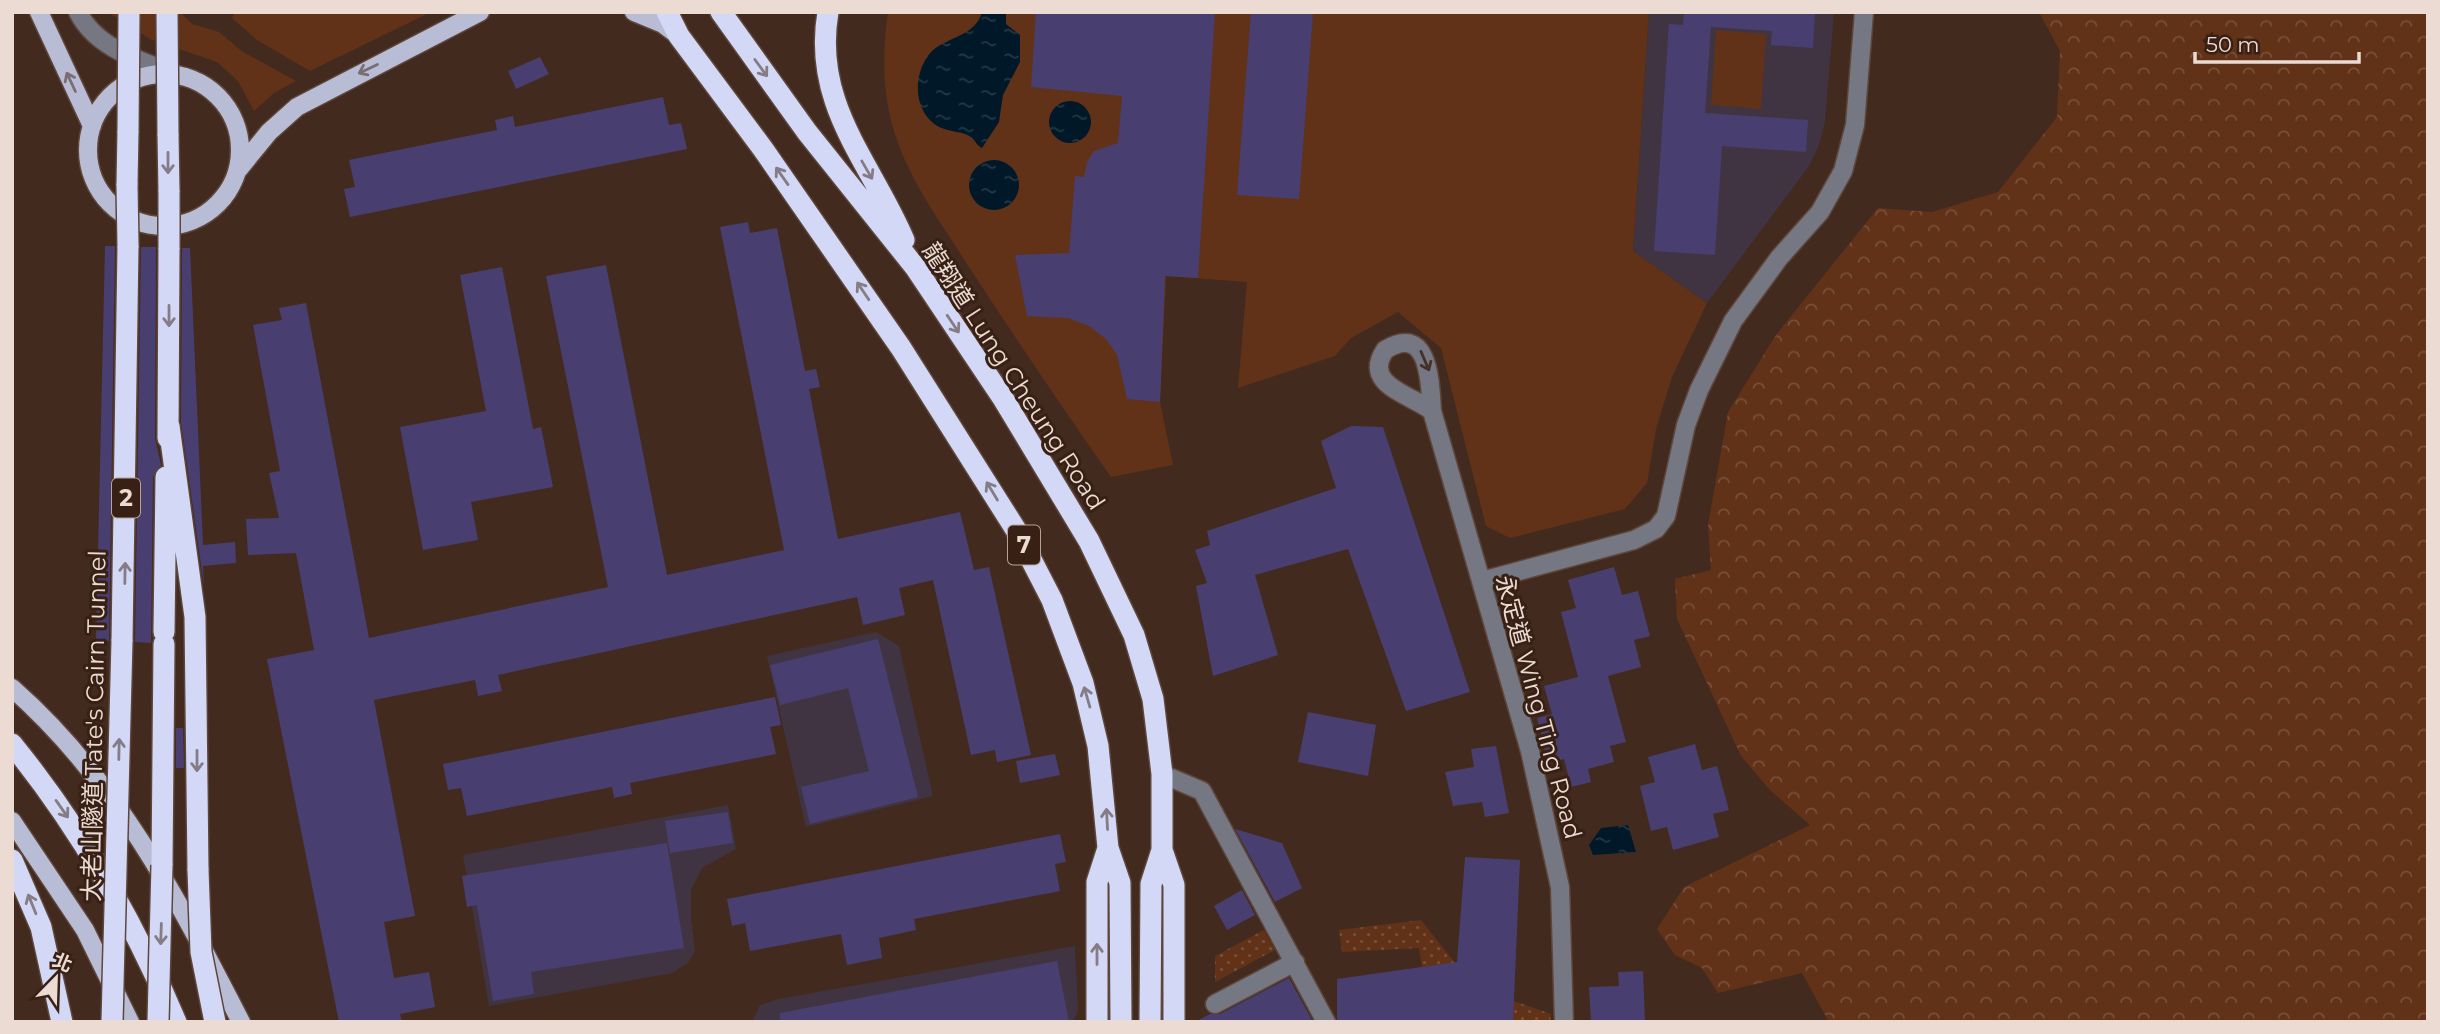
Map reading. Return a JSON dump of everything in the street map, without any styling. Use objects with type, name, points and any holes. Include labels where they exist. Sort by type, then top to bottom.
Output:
[{"type":"highway","name":"大老山隧道 Tate's Cairn Tunnel","points":[[112,1022],[127,480],[129,12]]},
{"type":"highway","name":"2","points":[[158,1022],[169,426],[167,12]]},
{"type":"highway","name":"7","points":[[667,12],[679,36],[763,149],[893,337],[975,463],[1038,570],[1089,701],[1104,789],[1108,848],[1119,883],[1121,1022]]},
{"type":"highway","name":"龍翔道 Lung Cheung Road","points":[[721,12],[807,132],[915,267],[1025,431],[1089,541],[1141,653],[1153,699],[1162,774],[1162,850],[1151,884],[1150,1022]]},
{"type":"highway","points":[[828,12],[825,58],[836,109],[846,133],[897,223],[915,267]]},
{"type":"highway","points":[[169,426],[195,617],[198,907],[202,965],[215,1022]]},
{"type":"highway","points":[[12,744],[84,841],[153,967],[176,1022]]},
{"type":"highway","points":[[1097,1022],[1097,882],[1108,848]]},
{"type":"highway","points":[[1162,850],[1174,885],[1174,1022]]},
{"type":"highway","points":[[12,860],[41,927],[62,1022]]},
{"type":"main road","points":[[39,12],[92,126]]},
{"type":"main road","points":[[238,170],[241,148],[232,116],[211,90],[180,76],[149,76],[120,88],[99,111],[92,126],[90,165],[100,190],[117,210],[148,224],[172,226],[199,218],[225,196],[238,170],[269,132],[297,107],[480,12]]},
{"type":"main road","points":[[634,12],[663,24],[679,36]]},
{"type":"main road","points":[[12,688],[43,715],[94,771],[157,865],[241,1022]]},
{"type":"main road","points":[[12,821],[85,930],[130,1022]]},
{"type":"street","points":[[78,12],[92,34],[111,47],[180,76]]},
{"type":"street","points":[[1482,581],[1634,540],[1656,529],[1666,516],[1686,425],[1699,390],[1733,321],[1779,258],[1820,212],[1843,171],[1856,125],[1864,12]]},
{"type":"street","name":"永定道 Wing Ting Road","points":[[1432,411],[1530,751],[1560,887],[1564,1022]]},
{"type":"street","points":[[1162,774],[1202,791],[1326,1022]]},
{"type":"street","points":[[1215,1004],[1295,962]]},
{"type":"shaded area","points":[[1649,12],[1834,12],[1825,122],[1819,145],[1809,166],[1707,303],[1633,251]]},
{"type":"shaded area","points":[[876,632],[899,646],[933,796],[806,827],[767,656]]},
{"type":"shaded area","points":[[728,805],[736,849],[702,868],[691,890],[695,951],[688,963],[672,973],[489,1006],[463,855]]},
{"type":"shaded area","points":[[1075,946],[1078,1010],[1073,1022],[752,1022],[760,1005],[779,999]]},
{"type":"green space","points":[[108,12],[180,12],[192,24],[219,32],[243,52],[296,81],[274,93],[254,111],[238,81],[217,62],[150,39]]},
{"type":"green space","points":[[235,12],[431,12],[310,71],[257,40],[232,18]]},
{"type":"green space","points":[[888,12],[1649,12],[1633,251],[1707,303],[1672,377],[1656,429],[1647,483],[1625,509],[1510,538],[1486,526],[1441,348],[1398,312],[1351,338],[1335,356],[1238,388],[1247,282],[1166,276],[1160,402],[1173,465],[1111,477],[967,264],[909,169],[895,134],[885,89],[884,58]]},
{"type":"green space","points":[[2039,12],[2428,12],[2428,1022],[1829,1022],[1802,973],[1718,993],[1702,968],[1675,955],[1657,929],[1684,887],[1810,825],[1770,790],[1741,756],[1677,619],[1675,579],[1711,570],[1708,525],[1728,412],[1776,335],[1878,208],[1932,212],[1998,192],[2057,117],[2060,51]]},
{"type":"green space","points":[[1716,30],[1766,34],[1761,109],[1711,105]]},
{"type":"green space","points":[[1421,920],[1474,987],[1551,1014],[1550,1022],[1440,1022],[1430,1019],[1419,948],[1342,952],[1339,930]]},
{"type":"green space","points":[[1264,930],[1275,950],[1215,982],[1215,956]]},
{"type":"water","points":[[982,12],[1006,12],[1006,24],[1020,35],[1020,62],[1003,95],[999,122],[982,148],[971,137],[943,129],[930,120],[920,102],[918,80],[925,60],[932,51],[974,26]]},
{"type":"water","points":[[1070,101],[1085,107],[1091,122],[1085,137],[1070,143],[1055,137],[1049,122],[1055,107]]},
{"type":"water","points":[[994,160],[1012,167],[1019,185],[1012,203],[994,210],[976,203],[969,185],[976,167]]},
{"type":"water","points":[[1628,825],[1636,852],[1593,855],[1589,845],[1601,828]]},
{"type":"building","points":[[1036,12],[1215,12],[1198,278],[1165,276],[1160,402],[1127,399],[1117,355],[1106,339],[1089,326],[1068,318],[1027,316],[1015,255],[1069,253],[1075,176],[1084,177],[1087,162],[1094,151],[1118,143],[1122,96],[1031,87]]},
{"type":"building","points":[[1251,12],[1313,12],[1299,199],[1237,195]]},
{"type":"building","points":[[1684,12],[1815,12],[1813,48],[1771,45],[1772,31],[1711,27],[1705,113],[1808,120],[1806,152],[1722,146],[1715,255],[1654,251],[1669,24],[1683,25]]},
{"type":"building","points":[[540,57],[549,74],[516,89],[508,71]]},
{"type":"building","points":[[663,97],[669,125],[681,123],[687,149],[350,217],[344,189],[355,187],[349,160],[497,130],[495,120],[513,116],[515,127]]},
{"type":"building","points":[[748,222],[750,233],[777,228],[805,371],[816,369],[820,387],[809,389],[838,539],[960,512],[974,570],[989,567],[1031,755],[997,762],[995,750],[971,755],[933,580],[899,588],[905,615],[863,625],[857,597],[498,675],[502,691],[478,696],[475,680],[374,700],[415,916],[384,922],[394,978],[429,972],[435,1007],[400,1014],[402,1022],[339,1022],[267,659],[314,650],[296,553],[248,555],[246,519],[279,518],[269,473],[280,471],[253,325],[282,320],[279,308],[306,303],[369,638],[608,587],[546,276],[606,265],[667,575],[784,550],[720,227]]},
{"type":"building","points":[[105,246],[115,246],[109,641],[96,640]]},
{"type":"building","points":[[141,247],[156,247],[155,438],[161,465],[153,477],[151,643],[135,642]]},
{"type":"building","points":[[182,248],[190,248],[203,545],[235,542],[236,563],[203,566],[204,586],[181,422]]},
{"type":"building","points":[[502,267],[533,429],[541,427],[553,487],[471,502],[478,540],[423,550],[400,427],[486,411],[460,275]]},
{"type":"building","points":[[1351,426],[1383,427],[1470,692],[1406,711],[1348,549],[1255,575],[1278,655],[1213,676],[1196,586],[1207,583],[1195,550],[1210,545],[1207,531],[1336,488],[1321,441]]},
{"type":"building","points":[[1614,567],[1622,595],[1638,591],[1650,636],[1634,640],[1641,667],[1608,676],[1626,742],[1610,746],[1614,762],[1588,769],[1591,782],[1571,787],[1564,759],[1548,763],[1537,718],[1552,714],[1544,686],[1578,677],[1561,612],[1576,608],[1568,580]]},
{"type":"building","points":[[878,639],[918,797],[810,824],[801,787],[869,771],[848,688],[780,705],[770,665]]},
{"type":"building","points":[[775,697],[781,725],[770,727],[776,754],[630,783],[632,794],[614,798],[612,787],[467,816],[461,788],[448,790],[443,764]]},
{"type":"building","points":[[1308,712],[1376,725],[1368,776],[1298,762]]},
{"type":"building","points":[[176,728],[183,728],[184,768],[176,768]]},
{"type":"building","points":[[1695,744],[1702,770],[1717,766],[1729,810],[1713,814],[1719,837],[1673,850],[1667,827],[1651,831],[1640,786],[1655,782],[1648,757]]},
{"type":"building","points":[[1496,746],[1509,813],[1485,817],[1482,802],[1453,806],[1445,772],[1474,767],[1471,749]]},
{"type":"building","points":[[1055,754],[1060,775],[1020,783],[1016,761]]},
{"type":"building","points":[[728,812],[733,843],[670,853],[665,821]]},
{"type":"building","points":[[1235,829],[1282,843],[1302,888],[1275,902]]},
{"type":"building","points":[[1060,834],[1066,862],[1055,864],[1060,891],[914,919],[916,930],[879,938],[882,958],[847,965],[841,934],[750,951],[745,923],[732,926],[727,899]]},
{"type":"building","points":[[667,843],[684,948],[531,972],[534,994],[493,1001],[477,905],[467,907],[462,876]]},
{"type":"building","points":[[1465,857],[1520,860],[1513,1022],[1337,1022],[1337,979],[1457,962]]},
{"type":"building","points":[[1242,890],[1255,915],[1227,930],[1214,906]]},
{"type":"building","points":[[1057,961],[1069,1022],[780,1022],[780,1013]]},
{"type":"building","points":[[1643,971],[1645,1022],[1591,1021],[1589,987],[1619,986],[1618,972]]},
{"type":"building","points":[[1289,978],[1313,1022],[1195,1022],[1210,1014],[1220,1014]]}]
